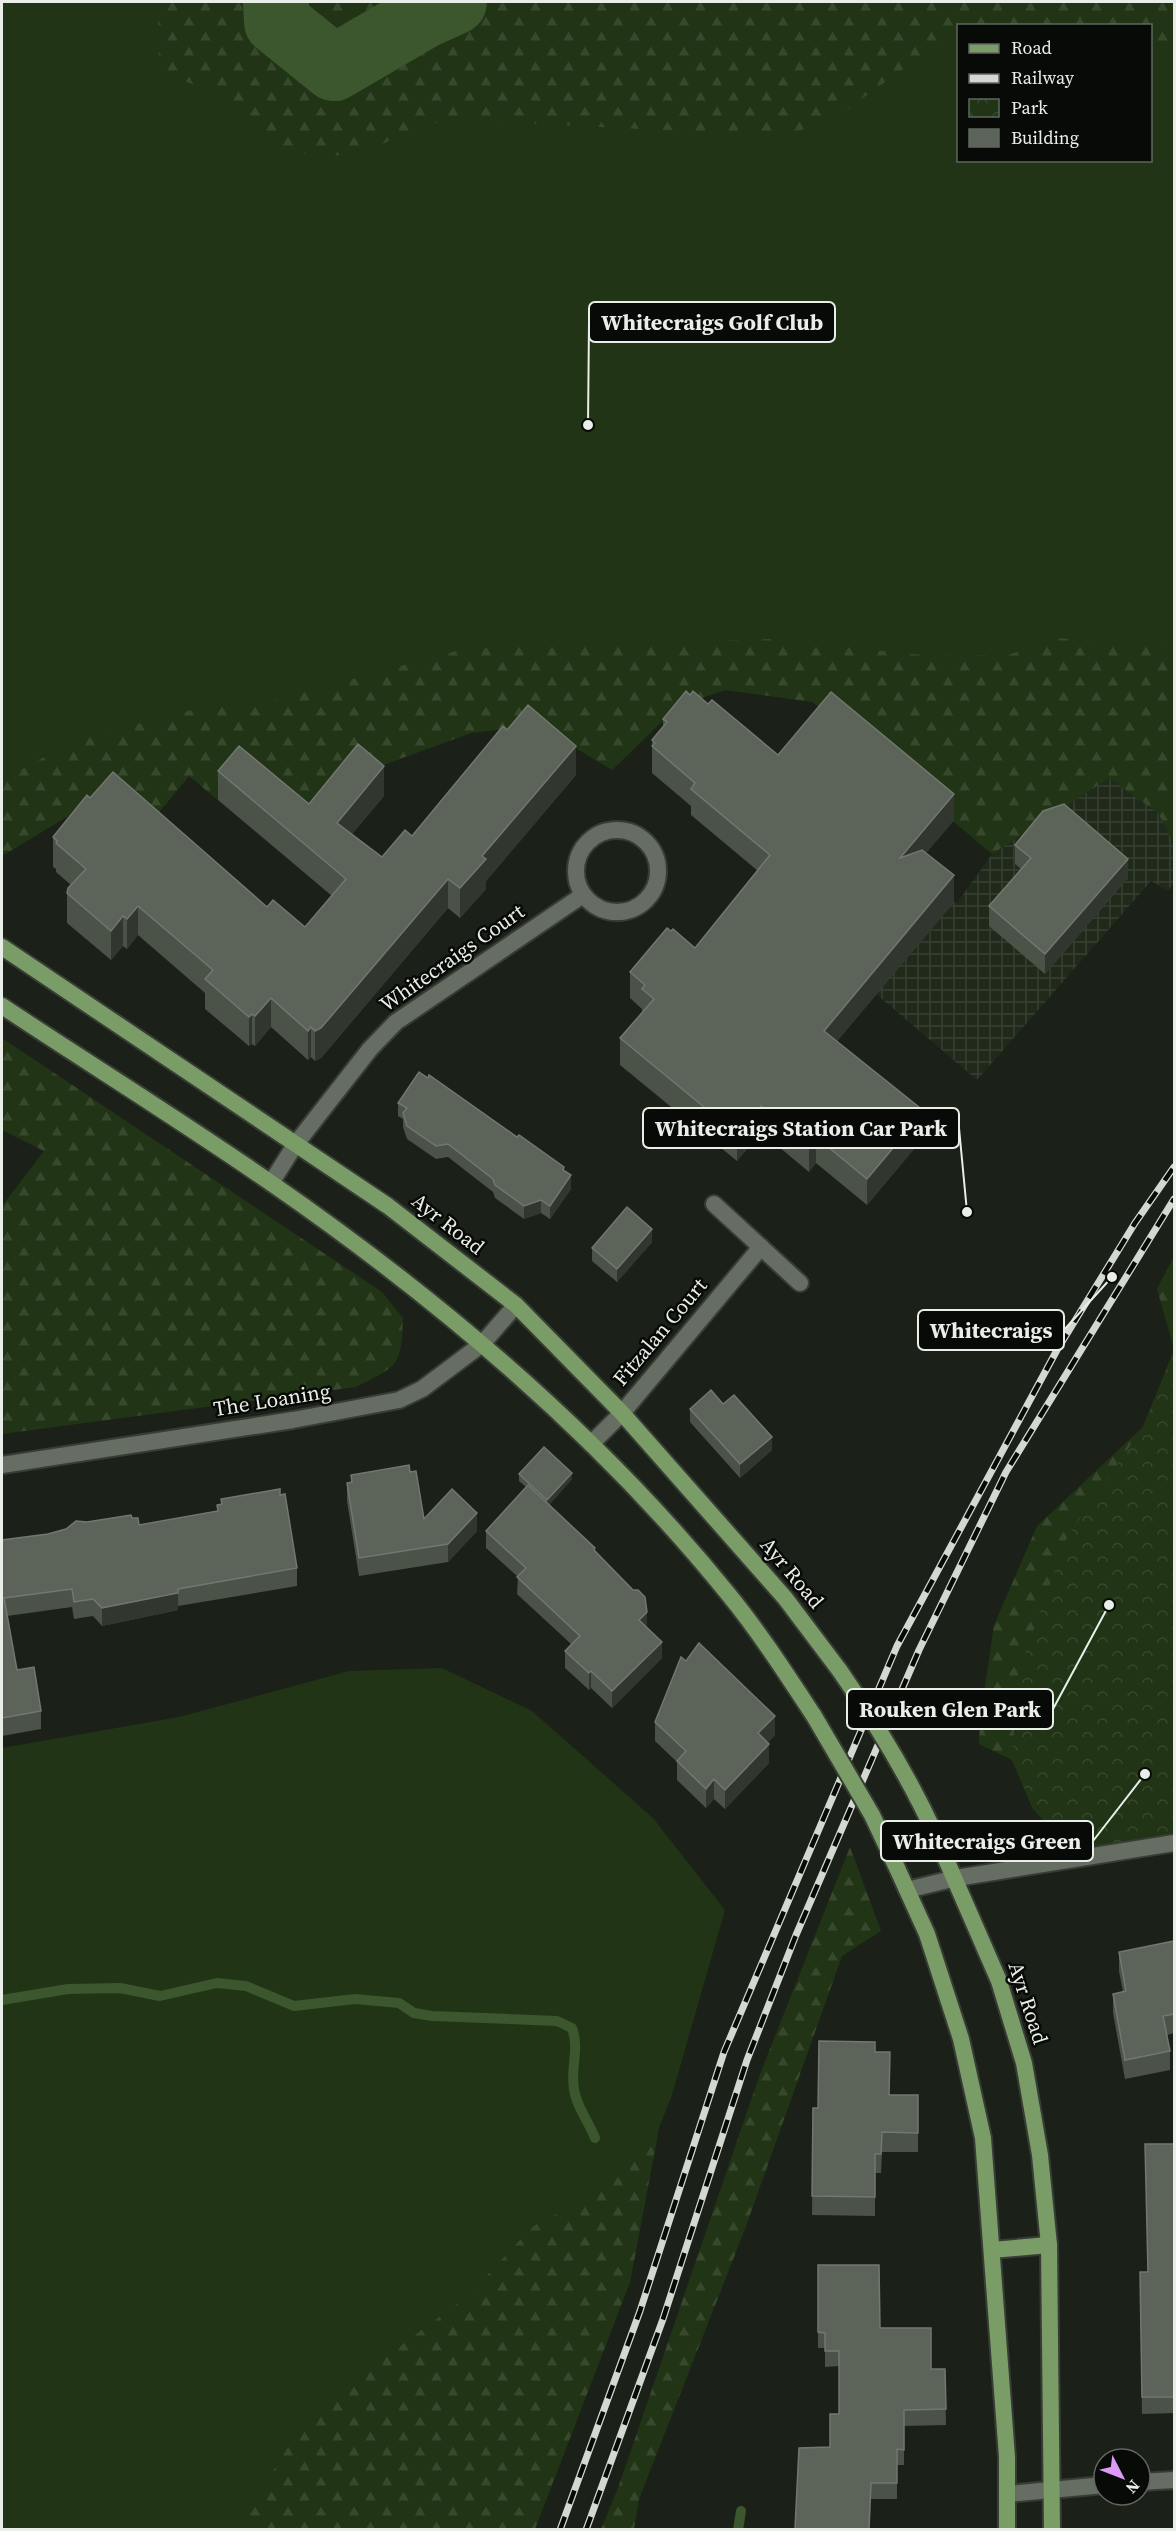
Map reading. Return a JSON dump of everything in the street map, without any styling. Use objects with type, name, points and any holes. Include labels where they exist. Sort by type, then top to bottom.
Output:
[{"type":"main road","name":"Ayr Road","points":[[2,947],[388,1206],[516,1305],[622,1413],[785,1598],[840,1671],[906,1776],[956,1878],[999,1981],[1024,2063],[1040,2155],[1050,2245],[1052,2529]]},
{"type":"main road","points":[[2,1006],[271,1183],[384,1266],[482,1344],[626,1479],[729,1594],[814,1716],[872,1815],[927,1934],[961,2039],[973,2085],[983,2138],[992,2250],[1007,2457],[1007,2529]]},
{"type":"main road","points":[[992,2250],[1050,2245]]},
{"type":"street","points":[[620,829],[635,833],[647,842],[656,856],[658,871],[656,886],[648,899],[636,908],[622,913],[607,912],[593,905],[583,895],[576,881],[575,865],[580,850],[590,838],[604,831],[620,829]]},
{"type":"street","name":"Whitecraigs Court","points":[[271,1183],[296,1145],[370,1049],[396,1022],[583,895]]},
{"type":"street","points":[[714,1204],[800,1283]]},
{"type":"street","name":"Fitzalan Court","points":[[591,1444],[622,1413],[762,1247]]},
{"type":"street","name":"The Loaning","points":[[2,1465],[293,1420],[399,1400],[422,1389],[482,1344],[516,1305]]},
{"type":"street","points":[[907,1890],[956,1878],[1174,1843]]},
{"type":"street","points":[[1152,2481],[1174,2480]]},
{"type":"street","points":[[1007,2494],[1092,2486]]},
{"type":"shaded area","points":[[1109,778],[1158,813],[1174,843],[1174,882],[1168,891],[1151,881],[977,1080],[876,994],[954,902],[957,903],[992,854]]},
{"type":"green space","points":[[2,2],[1174,2],[1174,748],[1109,778],[992,854],[813,702],[725,690],[678,706],[612,770],[538,725],[471,733],[358,774],[218,800],[189,776],[155,817],[103,795],[2,856]]},
{"type":"green space","points":[[158,2],[1174,2],[1174,55],[1152,51],[1152,24],[957,24],[957,44],[933,48],[832,120],[783,136],[479,121],[422,124],[367,152],[323,157],[277,147],[250,117],[209,90],[159,72]]},
{"type":"green space","points":[[1057,638],[1147,645],[1174,639],[1174,843],[1158,813],[1109,778],[992,854],[813,702],[725,690],[678,706],[612,770],[538,725],[471,733],[358,774],[309,834],[218,800],[189,776],[155,817],[103,795],[2,856],[2,780],[78,739],[196,709],[264,703],[464,649],[769,639],[932,656],[1008,655]]},
{"type":"green space","points":[[2,1038],[382,1292],[403,1318],[401,1346],[395,1363],[381,1374],[356,1387],[2,1434],[2,1206],[44,1151],[2,1130]]},
{"type":"green space","points":[[1174,1256],[1174,1349],[1157,1289]]},
{"type":"green space","points":[[1174,1350],[1033,1809],[1012,1760],[979,1744],[980,1720],[994,1625],[1037,1526],[1143,1427]]},
{"type":"green space","points":[[1174,1350],[1174,1843],[1077,1858],[1033,1809],[1012,1760],[1018,1673],[1067,1537],[1143,1427]]},
{"type":"green space","points":[[442,1668],[532,1711],[653,1818],[725,1910],[672,2095],[659,2128],[630,2282],[535,2529],[2,2530],[2,1748],[179,1717],[349,1671]]},
{"type":"green space","points":[[850,1847],[881,1931],[842,1956],[745,2229],[639,2499],[634,2529],[601,2529],[618,2488],[760,2074]]},
{"type":"green space","points":[[659,2128],[630,2282],[535,2529],[243,2529],[246,2513],[310,2413],[469,2295],[532,2227],[580,2201]]},
{"type":"building","points":[[686,691],[690,695],[693,691],[708,704],[712,700],[778,755],[831,692],[954,794],[900,858],[922,850],[954,875],[824,1031],[924,1111],[867,1179],[816,1137],[809,1146],[761,1106],[737,1134],[620,1038],[654,999],[642,989],[645,985],[630,972],[667,928],[671,931],[673,929],[695,948],[770,855],[691,789],[695,783],[652,746],[655,743],[652,740],[667,722],[663,719]]},
{"type":"building","points":[[528,705],[576,746],[482,856],[486,859],[460,888],[448,879],[321,1028],[315,1031],[311,1027],[308,1031],[271,998],[255,1016],[252,1014],[249,1017],[205,979],[213,970],[138,906],[127,919],[123,916],[111,931],[67,893],[68,888],[86,869],[56,843],[53,837],[87,795],[90,798],[113,772],[267,907],[273,900],[305,927],[346,879],[218,771],[239,746],[309,804],[358,744],[384,766],[337,823],[382,857],[405,830],[412,836],[503,726],[507,730]]},
{"type":"building","points":[[1064,804],[1128,859],[1045,954],[989,906],[1031,858],[1015,845],[1043,811]]},
{"type":"building","points":[[419,1072],[428,1078],[429,1075],[564,1167],[563,1170],[571,1175],[550,1206],[541,1200],[524,1206],[495,1185],[493,1179],[448,1144],[436,1146],[407,1126],[403,1113],[407,1108],[398,1103]]},
{"type":"building","points":[[627,1207],[652,1229],[617,1269],[592,1248]]},
{"type":"building","points":[[711,1390],[723,1404],[734,1395],[772,1437],[740,1464],[690,1409]]},
{"type":"building","points":[[544,1447],[572,1473],[547,1500],[519,1474]]},
{"type":"building","points":[[409,1465],[410,1472],[416,1471],[424,1519],[452,1489],[477,1513],[448,1544],[359,1558],[347,1483],[352,1482],[351,1475]]},
{"type":"building","points":[[528,1485],[595,1548],[594,1550],[633,1590],[638,1590],[645,1597],[647,1612],[639,1620],[662,1642],[612,1691],[565,1651],[580,1636],[517,1577],[526,1568],[486,1531]]},
{"type":"building","points":[[280,1489],[280,1495],[285,1494],[297,1568],[178,1589],[178,1593],[102,1608],[93,1599],[74,1602],[72,1589],[4,1598],[17,1670],[34,1667],[41,1711],[2,1718],[2,1540],[48,1534],[66,1529],[76,1521],[87,1522],[131,1515],[132,1518],[138,1518],[139,1525],[218,1511],[217,1505],[222,1504],[221,1499]]},
{"type":"building","points":[[699,1643],[775,1716],[758,1733],[769,1744],[725,1790],[714,1779],[706,1789],[677,1761],[686,1751],[655,1722],[681,1657],[686,1661]]},
{"type":"building","points":[[1174,1941],[1174,2014],[1163,2016],[1170,2051],[1125,2060],[1113,1994],[1126,1991],[1119,1952]]},
{"type":"building","points":[[819,2041],[875,2042],[875,2052],[890,2052],[889,2095],[918,2095],[918,2133],[882,2132],[881,2154],[875,2154],[875,2197],[812,2196],[813,2108],[818,2108]]},
{"type":"building","points":[[1145,2144],[1174,2144],[1174,2397],[1142,2397],[1140,2272],[1148,2272]]},
{"type":"building","points":[[818,2265],[879,2265],[880,2328],[931,2328],[931,2369],[945,2369],[946,2409],[904,2410],[904,2450],[897,2449],[897,2483],[871,2483],[869,2529],[795,2529],[799,2448],[830,2447],[830,2414],[839,2414],[839,2351],[825,2351],[825,2333],[818,2332]]},
{"type":"waterway","points":[[276,2],[277,22],[334,68],[423,16],[454,2]]},
{"type":"waterway","points":[[2,2000],[68,1989],[120,1988],[160,1996],[217,1983],[246,1986],[294,2006],[355,1999],[399,2003],[414,2013],[432,2016],[557,2021],[572,2028],[575,2044],[573,2081],[575,2095],[595,2138]]},
{"type":"waterway","points":[[738,2530],[741,2511]]},
{"type":"railway","points":[[560,2530],[640,2311],[724,2052],[897,1646],[1057,1350],[1135,1223],[1174,1167]]},
{"type":"railway","points":[[586,2530],[663,2319],[747,2060],[796,1935],[919,1650],[1006,1472],[1174,1199]]},
{"type":"place","name":"Whitecraigs Golf Club","points":[[588,425]]},
{"type":"place","name":"Whitecraigs Station Car Park","points":[[967,1212]]},
{"type":"place","name":"Whitecraigs","points":[[1112,1277]]},
{"type":"place","name":"Rouken Glen Park","points":[[1109,1605]]},
{"type":"place","name":"Whitecraigs Green","points":[[1145,1774]]}]
